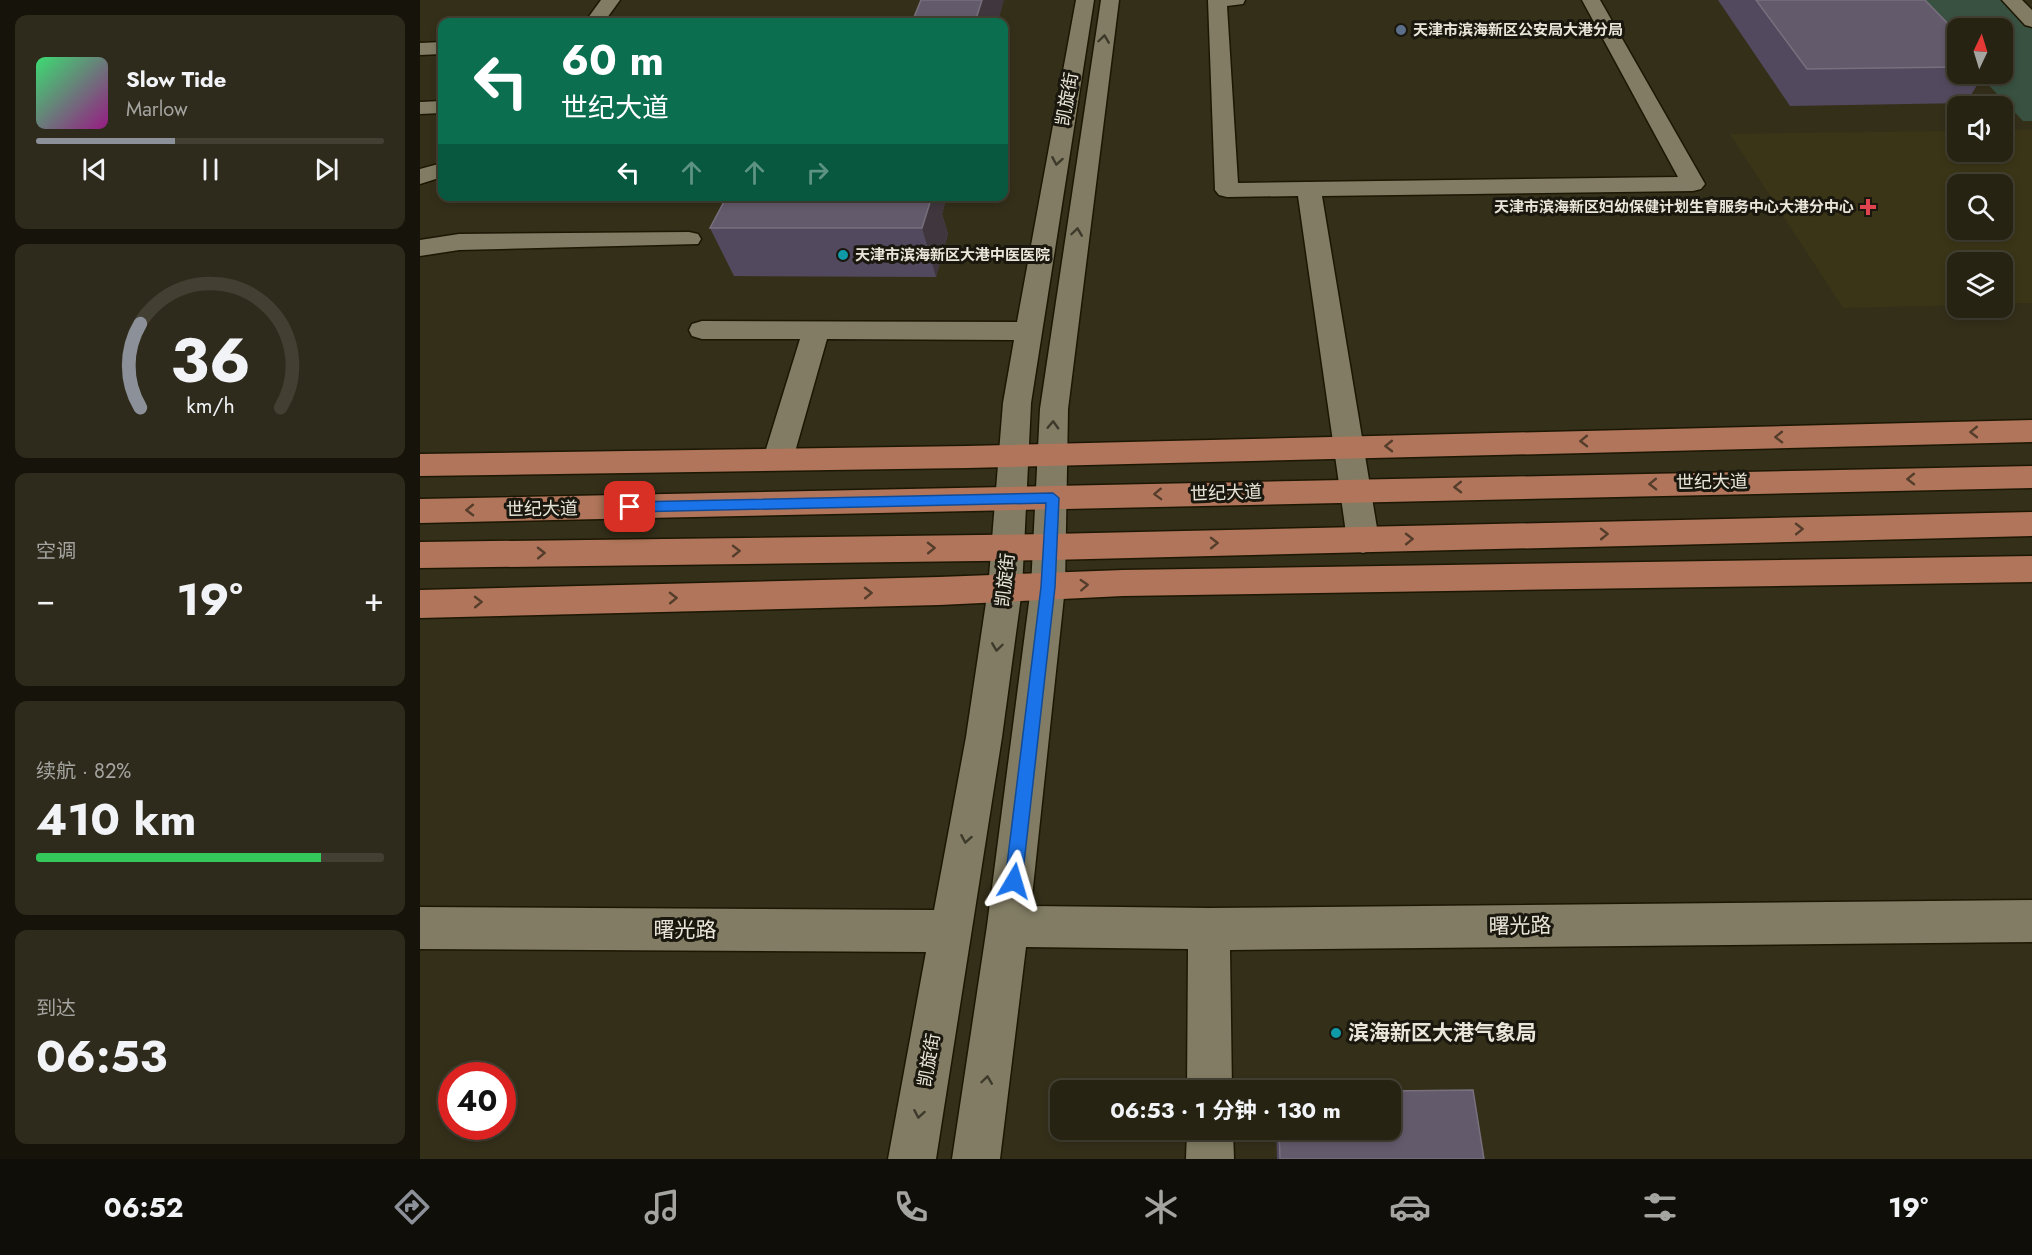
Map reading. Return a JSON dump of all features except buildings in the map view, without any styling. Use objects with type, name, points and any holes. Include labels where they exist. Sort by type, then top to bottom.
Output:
[{"type":"main road","points":[[420,465],[1013,456],[2032,431]]},
{"type":"main road","name":"世纪大道","points":[[420,511],[1011,499],[1353,489],[2032,477]]},
{"type":"main road","points":[[420,555],[1050,547],[2032,524]]},
{"type":"main road","points":[[420,604],[1005,589],[1123,583],[2032,569]]},
{"type":"street","points":[[597,18],[610,0],[628,0]]},
{"type":"street","name":"凯旋街","points":[[912,1159],[984,737],[1005,589],[1013,456],[1027,331],[1085,0]]},
{"type":"street","name":"凯旋街","points":[[976,1159],[1008,926],[1048,587],[1053,498],[1054,410],[1063,330],[1110,0]]},
{"type":"street","points":[[1236,0],[1217,0],[1227,190],[1693,184],[1591,0]]},
{"type":"street","points":[[2011,0],[2032,21]]},
{"type":"street","points":[[420,49],[438,48]]},
{"type":"street","points":[[420,108],[438,107]]},
{"type":"street","points":[[420,177],[438,171]]},
{"type":"street","points":[[1309,188],[1353,489],[1363,540]]},
{"type":"street","points":[[420,248],[459,242],[689,239]]},
{"type":"street","points":[[702,330],[1027,331]]},
{"type":"street","points":[[778,459],[816,331]]},
{"type":"street","name":"曙光路","points":[[1008,926],[1209,929],[2032,921]]},
{"type":"street","name":"曙光路","points":[[420,928],[950,931]]},
{"type":"street","points":[[1209,929],[1210,1080]]},
{"type":"street","points":[[1210,1140],[1210,1159]]},
{"type":"shaded area","name":"天津市滨海新区妇幼保健计划生育服务中心大港分中心","points":[[2013,130],[2032,130],[2032,303],[2013,303],[2013,252],[1947,252],[1947,305],[1843,308],[1730,134],[1947,131],[1947,162],[2013,162]]},
{"type":"green space","points":[[1909,0],[2004,0],[2032,28],[2032,121],[2023,121],[2013,111],[2013,96],[1999,96],[1988,84],[2013,84],[2013,18],[1947,18],[1947,40]]},
{"type":"place","name":"天津市滨海新区公安局大港分局","points":[[1401,30]]},
{"type":"place","name":"天津市滨海新区妇幼保健计划生育服务中心大港分中心","points":[[1868,207]]},
{"type":"place","name":"天津市滨海新区大港中医医院","points":[[843,255]]},
{"type":"place","name":"滨海新区大港气象局","points":[[1336,1033]]},
{"type":"route","points":[[630,507],[1053,498],[1048,587],[1014,881]]}]
